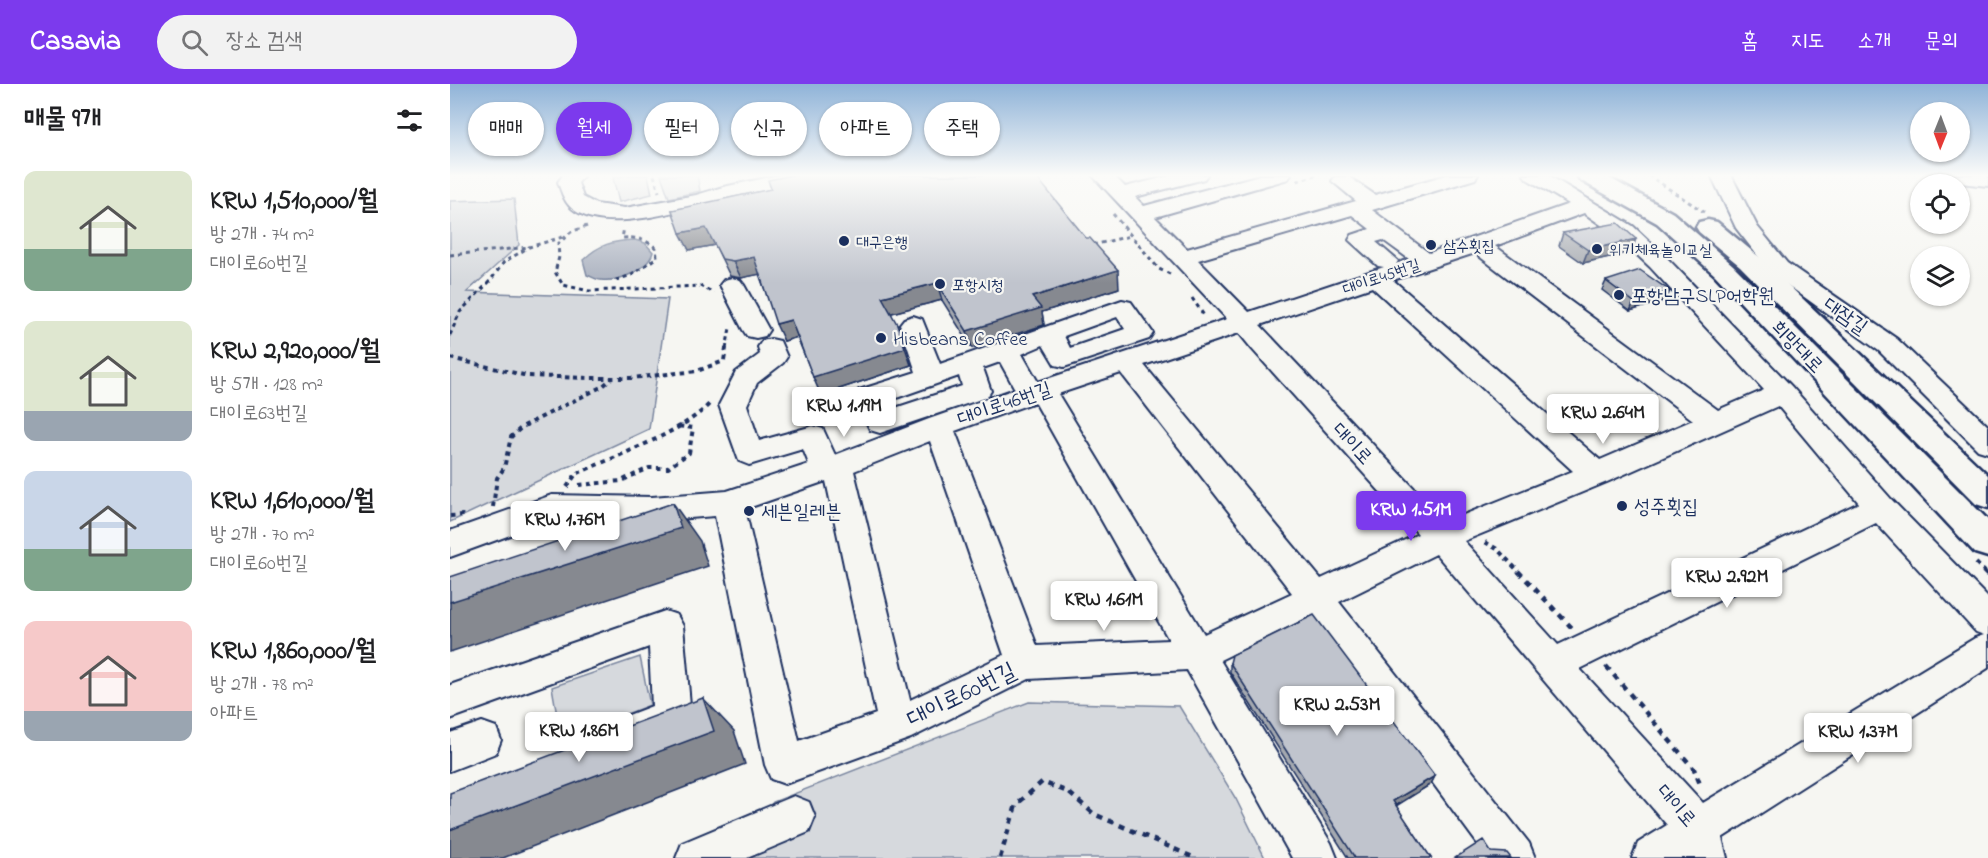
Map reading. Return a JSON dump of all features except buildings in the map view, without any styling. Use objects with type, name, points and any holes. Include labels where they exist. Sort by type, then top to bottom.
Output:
[{"type":"main road","name":"희망대로","points":[[1653,211],[1687,236],[1732,278],[1988,543]]},
{"type":"main road","name":"희망대로","points":[[1686,211],[1749,261],[1988,495]]},
{"type":"street","points":[[600,211],[625,214],[652,211]]},
{"type":"street","name":"대이로","points":[[1136,211],[1180,268],[1244,322],[1441,537],[1552,665],[1703,827]]},
{"type":"street","points":[[1356,211],[1387,231],[1425,261]]},
{"type":"street","points":[[1356,211],[1360,240],[1381,270],[1596,474]]},
{"type":"street","points":[[1180,268],[1356,211]]},
{"type":"street","name":"대이로45번길","points":[[1244,322],[1381,270],[1425,261],[1569,211]]},
{"type":"street","points":[[1595,211],[1624,231],[1658,262],[1782,393],[1880,507],[1988,621]]},
{"type":"street","name":"대잠길","points":[[1739,211],[1747,228],[1779,268],[1888,345],[1988,443]]},
{"type":"street","points":[[1360,240],[1387,231]]},
{"type":"street","points":[[1478,244],[1716,423]]},
{"type":"street","points":[[726,291],[754,335],[774,357],[746,378],[733,405],[749,454],[813,436],[832,468],[897,725]]},
{"type":"street","name":"대이로46번길","points":[[450,544],[552,507],[652,509],[728,503],[832,468],[939,426],[1244,322]]},
{"type":"street","points":[[913,324],[931,376]]},
{"type":"street","points":[[968,364],[977,391],[880,423],[869,397],[931,376],[1007,351],[1049,333]]},
{"type":"street","points":[[1007,351],[1037,392],[1197,654],[1316,858]]},
{"type":"street","points":[[1126,361],[1316,598],[1514,858]]},
{"type":"street","name":"대이로60번길","points":[[728,503],[785,765],[897,725],[1024,663],[1197,654],[1441,537],[1596,474],[1782,393]]},
{"type":"street","points":[[939,426],[1024,663]]},
{"type":"street","points":[[1552,665],[1880,507]]},
{"type":"street","points":[[450,702],[665,626],[672,716],[605,742]]},
{"type":"street","points":[[1653,858],[1988,649]]},
{"type":"street","points":[[697,858],[794,817]]},
{"type":"path","points":[[594,225],[578,230],[558,244],[559,257],[555,272],[563,285],[589,291],[700,286],[726,291]]},
{"type":"path","points":[[450,335],[458,313],[491,281],[497,268],[508,259],[546,240],[567,236]]},
{"type":"path","points":[[1087,247],[1130,236],[1159,269],[1180,268]]},
{"type":"path","points":[[616,280],[639,271],[657,257],[656,248],[648,240],[640,237],[622,238]]},
{"type":"path","points":[[450,255],[498,252],[534,246]]},
{"type":"path","points":[[1190,297],[1203,312],[1207,323]]},
{"type":"path","points":[[450,358],[528,376],[611,378],[697,371],[724,361],[730,324],[754,335]]},
{"type":"path","points":[[494,507],[497,478],[504,468],[511,437],[522,427],[603,386],[611,378]]},
{"type":"path","points":[[676,426],[693,428],[693,441],[689,453],[668,468],[649,468],[621,481],[580,484],[564,492],[576,474],[676,426],[704,410],[717,395]]},
{"type":"path","points":[[1479,539],[1497,549],[1577,633]]},
{"type":"path","points":[[1604,663],[1694,768],[1703,827]]},
{"type":"path","points":[[1000,858],[1016,805],[1042,782],[1068,792],[1094,814],[1195,858]]},
{"type":"shaded area","points":[[450,211],[515,211],[519,245],[467,292],[668,299],[649,429],[450,522]]},
{"type":"shaded area","points":[[635,240],[645,243],[653,252],[639,269],[624,277],[608,280],[599,280],[587,275],[583,260],[595,250],[620,241]]},
{"type":"shaded area","points":[[640,657],[650,705],[561,739],[552,687]]},
{"type":"shaded area","points":[[1029,702],[1179,706],[1236,799],[1265,858],[732,858],[773,802]]},
{"type":"place","name":"대구은행","points":[[844,241]]},
{"type":"place","name":"삼수횟집","points":[[1431,245]]},
{"type":"place","name":"위키체육놀이교실","points":[[1597,249]]},
{"type":"place","name":"포항시청","points":[[940,284]]},
{"type":"place","name":"포항남구SLP어학원","points":[[1619,295]]},
{"type":"place","name":"Hisbeans Coffee","points":[[881,338]]},
{"type":"place","name":"성주횟집","points":[[1622,506]]},
{"type":"place","name":"세븐일레븐","points":[[749,511]]}]
